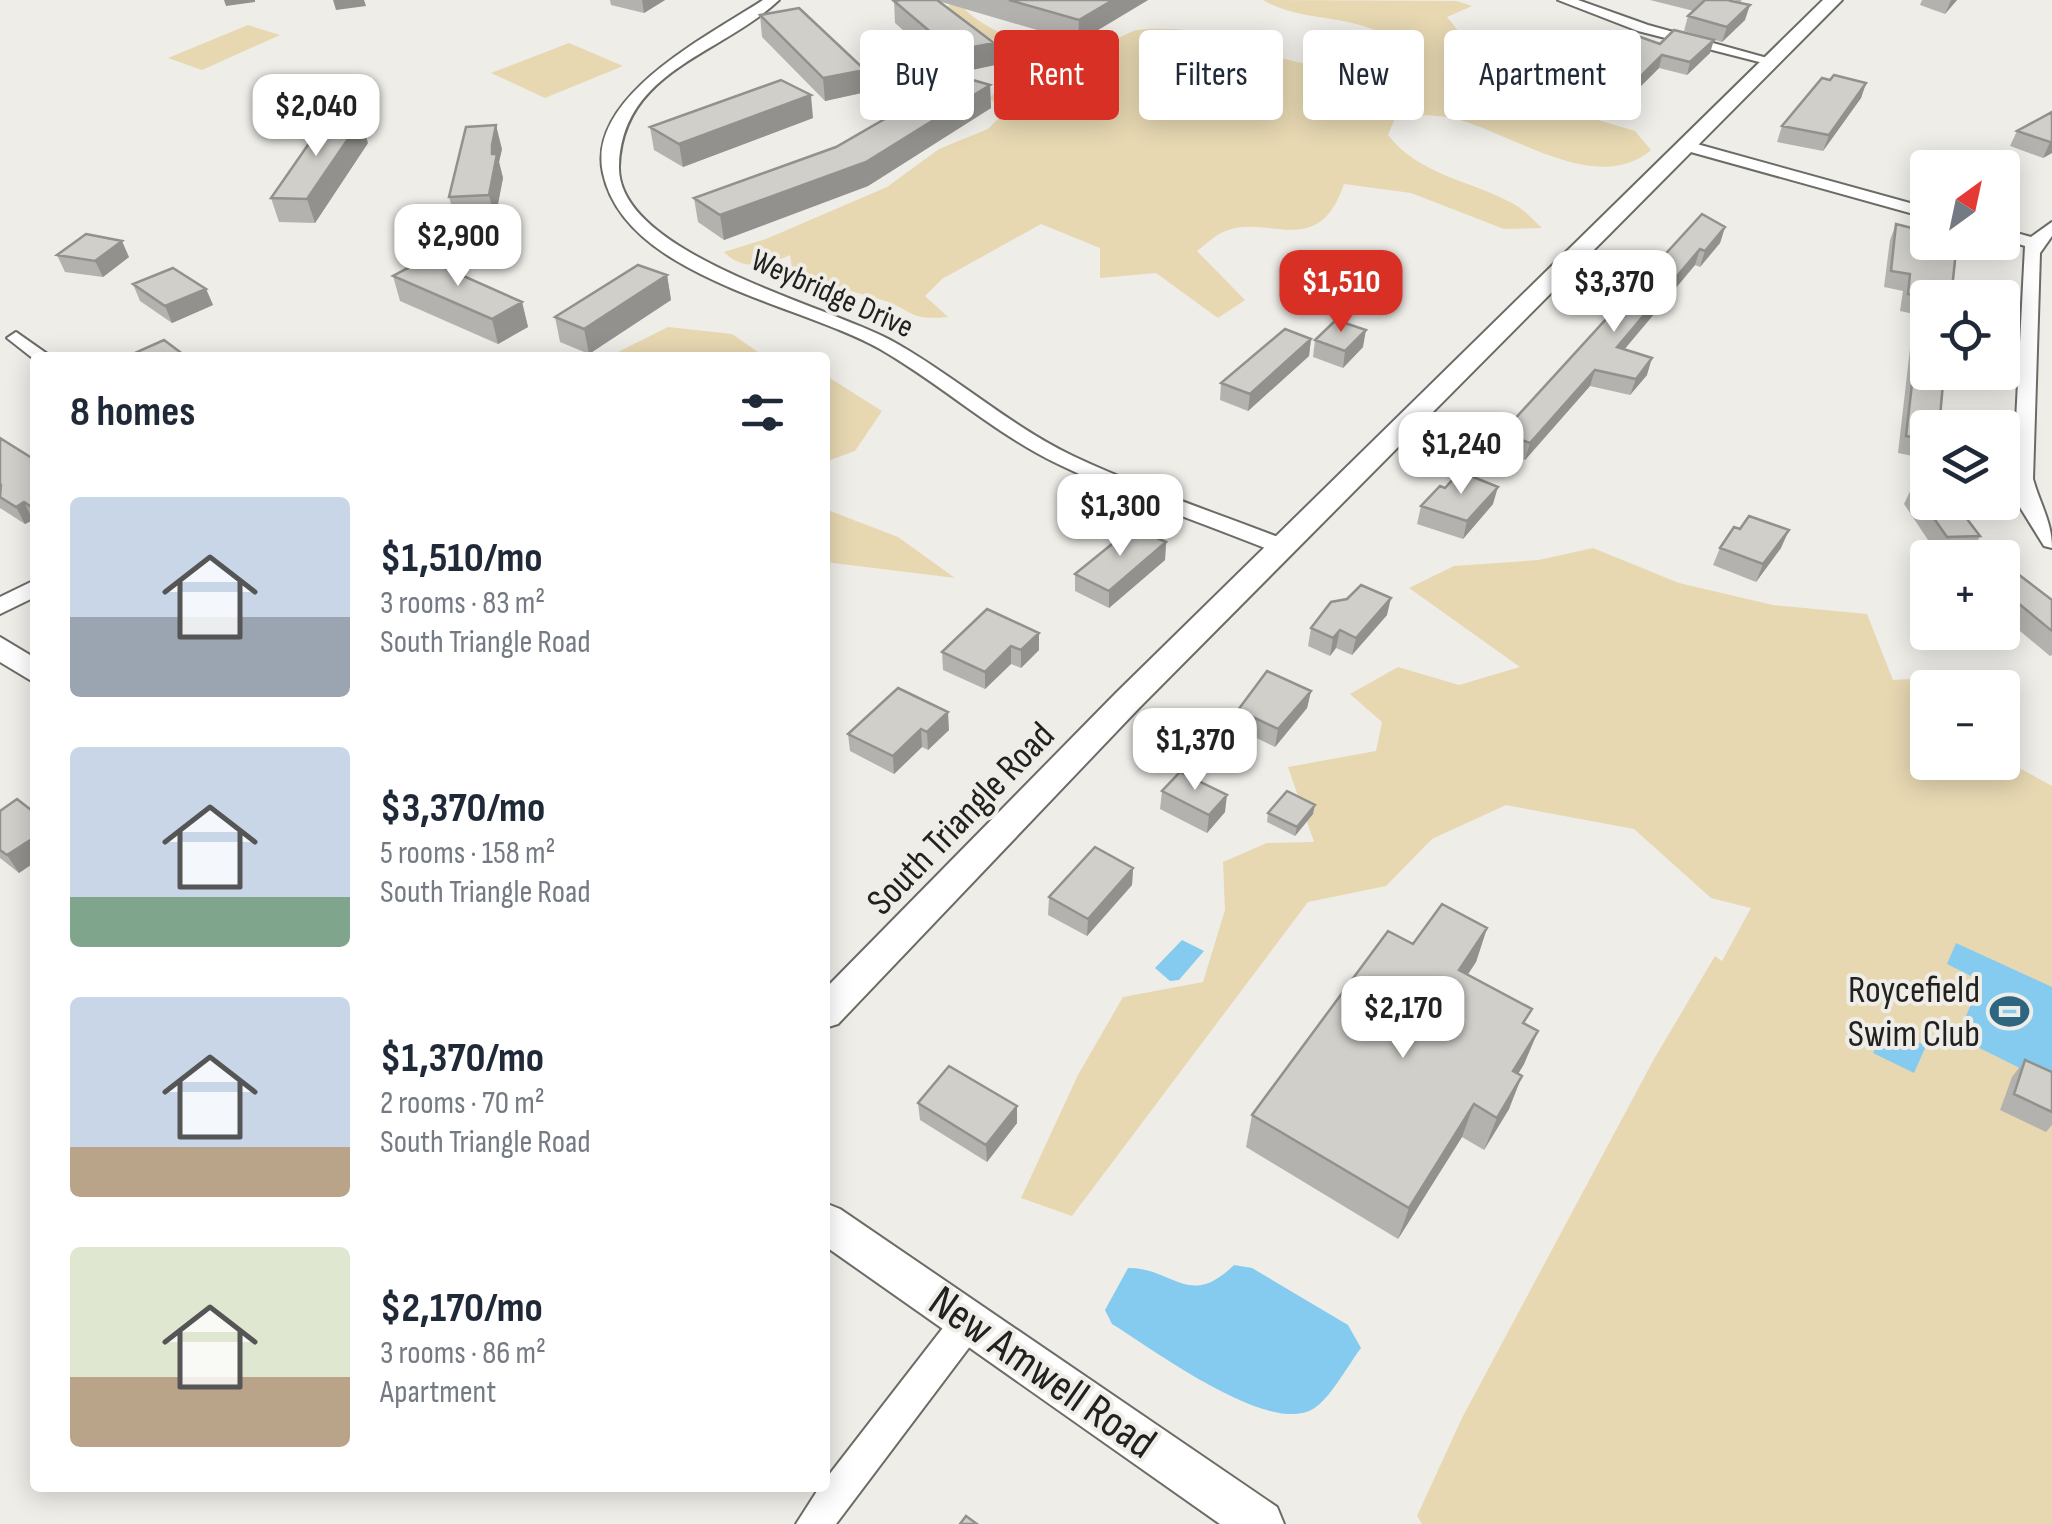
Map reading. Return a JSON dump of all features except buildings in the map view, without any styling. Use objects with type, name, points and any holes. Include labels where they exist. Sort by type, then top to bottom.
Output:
[{"type":"street","name":"Weybridge Drive","points":[[772,0],[651,80],[617,122],[610,170],[615,188],[637,222],[658,242],[698,265],[885,344],[1063,458],[1283,547]]},
{"type":"street","points":[[1564,0],[1643,28],[1771,61]]},
{"type":"street","name":"South Triangle Road","points":[[830,1008],[1283,547],[1833,0]]},
{"type":"street","points":[[1686,146],[1910,208]]},
{"type":"street","points":[[2052,227],[2034,243],[2023,479],[2029,504],[2052,540]]},
{"type":"street","points":[[2020,239],[2034,243]]},
{"type":"street","points":[[16,338],[36,352]]},
{"type":"street","points":[[0,607],[30,590]]},
{"type":"street","points":[[0,647],[30,668]]},
{"type":"street","name":"New Amwell Road","points":[[830,1225],[1260,1524]]},
{"type":"street","points":[[814,1524],[968,1322]]},
{"type":"shaded area","points":[[1263,0],[1457,1],[1472,6],[1447,17],[1458,30],[1444,30],[1444,118],[1424,116],[1424,30],[1373,30],[1279,8]]},
{"type":"shaded area","points":[[958,1],[994,30],[994,41],[944,8]]},
{"type":"shaded area","points":[[248,25],[280,35],[202,70],[168,58]]},
{"type":"shaded area","points":[[1151,29],[1182,30],[1139,30],[1139,120],[1283,120],[1284,59],[1303,63],[1303,120],[1394,120],[1388,135],[1414,159],[1516,205],[1542,228],[1504,229],[1411,193],[1344,184],[1333,208],[1320,222],[1290,230],[1240,227],[1220,234],[1197,251],[1245,300],[1218,318],[1156,273],[1100,278],[1100,248],[1041,224],[942,279],[925,296],[948,317],[918,316],[815,279],[792,269],[790,255],[764,264],[747,264],[724,252],[766,239],[887,187],[939,149],[988,129],[997,120],[1119,120],[1119,38],[1130,32],[1137,30]]},
{"type":"shaded area","points":[[569,43],[623,66],[545,98],[491,73]]},
{"type":"shaded area","points":[[1460,120],[1598,120],[1635,131],[1651,150],[1631,162],[1608,167],[1584,165]]},
{"type":"shaded area","points":[[668,327],[732,334],[758,352],[618,352]]},
{"type":"shaded area","points":[[830,378],[882,411],[855,451],[830,460]]},
{"type":"shaded area","points":[[830,511],[898,537],[955,578],[830,563]]},
{"type":"shaded area","points":[[1593,548],[1679,583],[1773,605],[1867,614],[1893,680],[1910,679],[1910,780],[2020,780],[2020,768],[2052,786],[2052,1524],[1422,1524],[1417,1516],[1462,1418],[1654,1059],[1715,956],[1722,961],[1751,908],[1711,898],[1634,829],[1506,805],[1432,839],[1386,886],[1308,902],[1072,1216],[1021,1198],[1078,1075],[1123,997],[1203,982],[1225,910],[1223,862],[1267,843],[1314,842],[1288,767],[1376,751],[1382,722],[1350,694],[1398,667],[1459,685],[1520,667],[1409,588],[1454,566],[1539,560]]},
{"type":"water","points":[[1182,940],[1204,951],[1179,980],[1170,981],[1155,968]]},
{"type":"water","name":"Roycefield Swim Club","points":[[1956,943],[2052,987],[2052,1084],[1957,1037],[1981,981],[1947,964]]},
{"type":"water","points":[[1885,1026],[1926,1046],[1914,1073],[1873,1053]]},
{"type":"water","points":[[1234,1265],[1252,1268],[1348,1325],[1361,1348],[1333,1389],[1313,1409],[1293,1414],[1240,1400],[1181,1369],[1112,1324],[1105,1310],[1128,1268],[1144,1269],[1192,1285],[1218,1278]]},
{"type":"place","name":"Roycefield Swim Club","points":[[2010,1012]]}]
